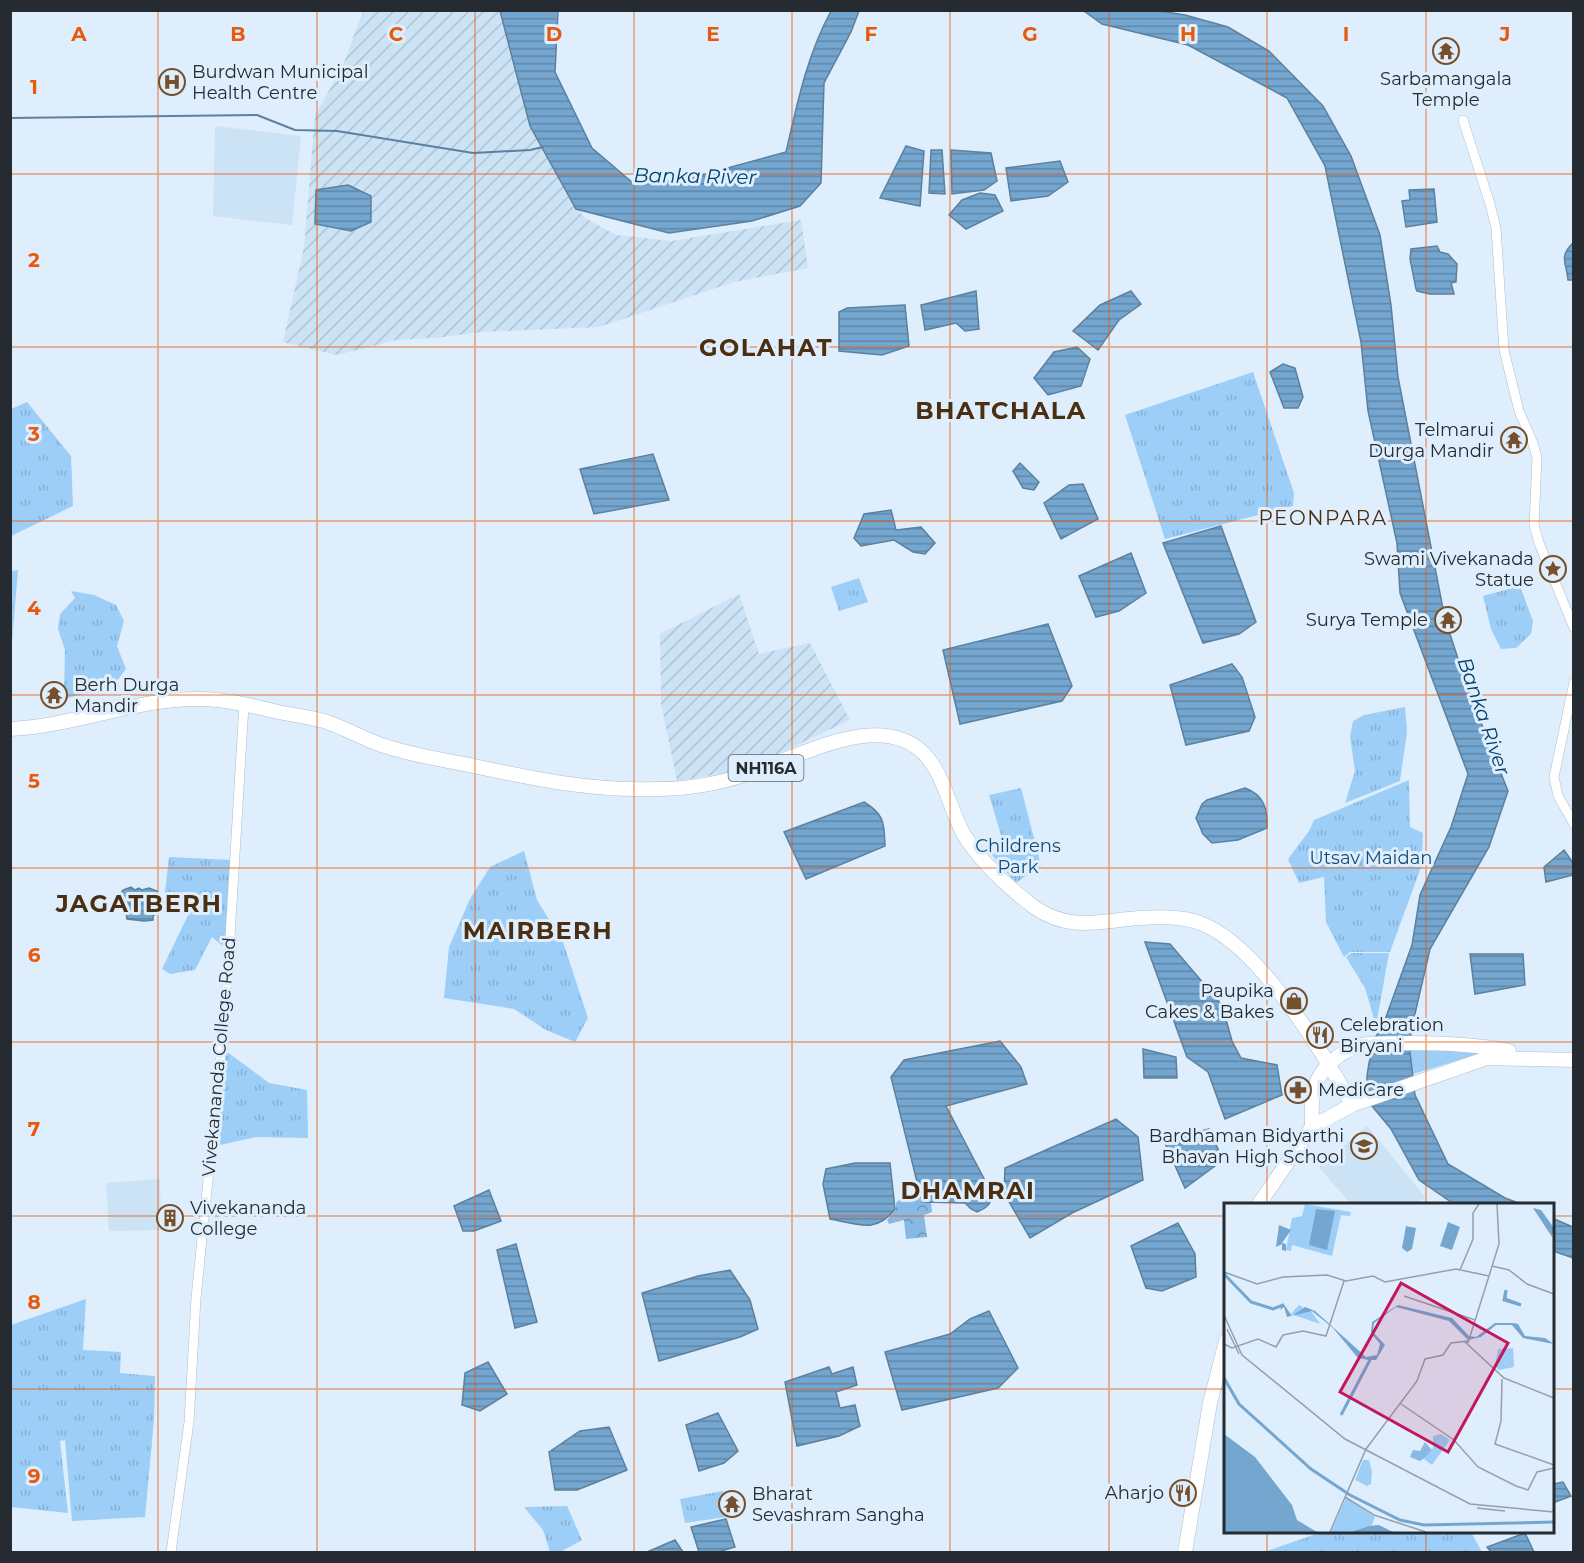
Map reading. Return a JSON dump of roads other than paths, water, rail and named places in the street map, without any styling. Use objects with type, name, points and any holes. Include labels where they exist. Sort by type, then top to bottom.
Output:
[{"type":"highway","name":"NH116A","points":[[10,729],[181,700],[216,700],[323,721],[369,740],[413,753],[551,782],[615,789],[701,786],[746,774],[841,741],[880,736],[904,740],[925,753],[960,826],[975,850],[1036,908],[1061,921],[1074,923],[1174,918],[1196,921],[1216,930],[1243,952],[1271,983],[1358,1102]]},
{"type":"highway","points":[[1312,1126],[1313,1092],[1329,1063],[1355,1047],[1372,1044],[1436,1043],[1494,1048],[1527,1059]]},
{"type":"highway","points":[[1260,1203],[1312,1126],[1358,1102],[1487,1058],[1574,1060]]},
{"type":"highway","points":[[1185,1552],[1210,1403],[1224,1349]]},
{"type":"street","points":[[1463,120],[1491,204],[1496,228],[1504,350],[1519,411],[1537,458],[1533,507],[1534,525],[1539,543],[1574,628]]},
{"type":"street","points":[[1574,682],[1554,777],[1558,796],[1574,824]]},
{"type":"street","name":"Vivekananda College Road","points":[[171,1552],[189,1422],[196,1298],[226,1003],[244,705]]},
{"type":"waterway","points":[[10,118],[257,115],[295,130],[337,131],[473,153],[530,150],[543,147]]},
{"type":"place","name":"Sarbamangala Temple","points":[[1446,51]]},
{"type":"place","name":"Burdwan Municipal Health Centre","points":[[172,82]]},
{"type":"place","name":"Telmarui Durga Mandir","points":[[1514,440]]},
{"type":"place","name":"Swami Vivekanada Statue","points":[[1553,569]]},
{"type":"place","name":"Surya Temple","points":[[1448,620]]},
{"type":"place","name":"Berh Durga Mandir","points":[[54,695]]},
{"type":"place","name":"Paupika Cakes & Bakes","points":[[1294,1001]]},
{"type":"place","name":"Celebration Biryani","points":[[1320,1035]]},
{"type":"place","name":"MediCare","points":[[1298,1090]]},
{"type":"place","name":"Bardhaman Bidyarthi Bhavan High School","points":[[1364,1146]]},
{"type":"place","name":"Vivekananda College","points":[[170,1218]]},
{"type":"place","name":"Aharjo","points":[[1183,1493]]},
{"type":"place","name":"Bharat Sevashram Sangha","points":[[732,1504]]},
{"type":"district","name":"GOLAHAT","points":[[766,347]]},
{"type":"district","name":"BHATCHALA","points":[[1001,410]]},
{"type":"district","name":"PEONPARA","points":[[1323,518]]},
{"type":"district","name":"JAGATBERH","points":[[139,903]]},
{"type":"district","name":"MAIRBERH","points":[[538,930]]},
{"type":"district","name":"DHAMRAI","points":[[968,1190]]},
{"type":"water label","name":"Banka River","points":[[695,176]]},
{"type":"water label","name":"Banka River","points":[[1484,716]]},
{"type":"park label","name":"Childrens Park","points":[[1018,856]]},
{"type":"park label","name":"Utsav Maidan","points":[[1371,858]]}]
